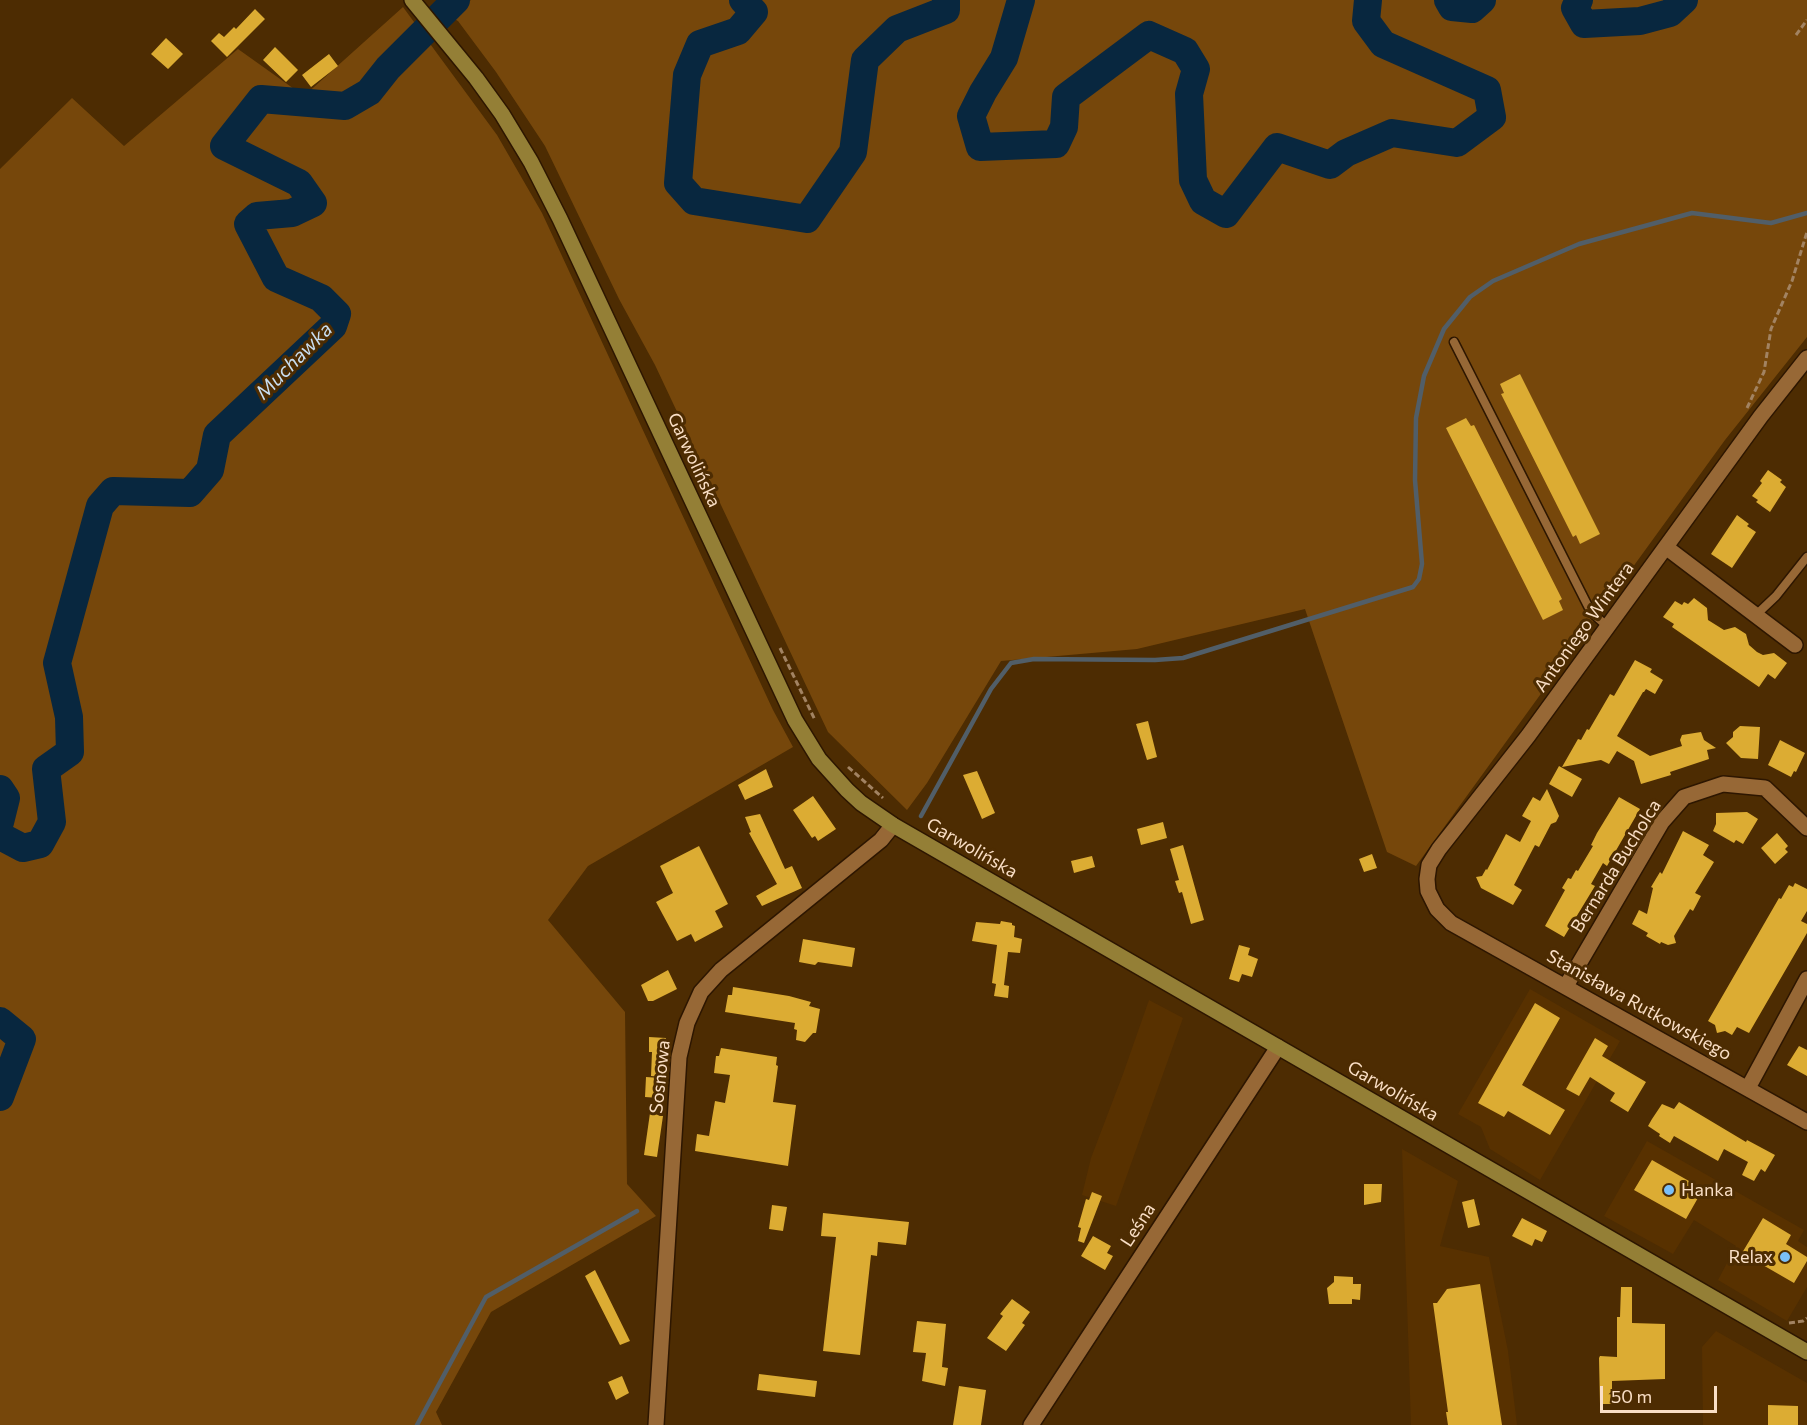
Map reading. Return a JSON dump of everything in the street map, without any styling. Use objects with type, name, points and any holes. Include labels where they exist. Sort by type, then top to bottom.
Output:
[{"type":"main road","name":"Garwolińska","points":[[412,0],[457,53],[502,114],[545,190],[795,720],[819,759],[861,803],[893,825],[1807,1352]]},
{"type":"street","name":"Antoniego Wintera","points":[[1451,922],[1437,909],[1428,891],[1429,865],[1439,849],[1528,736],[1761,416],[1807,358]]},
{"type":"street","points":[[1667,548],[1795,645]]},
{"type":"street","name":"Bernarda Bucholca","points":[[1566,986],[1662,822],[1684,797],[1722,784],[1765,788],[1807,828]]},
{"type":"street","name":"Sosnowa","points":[[656,1425],[679,1057],[687,1023],[701,992],[721,970],[881,840],[893,825]]},
{"type":"street","name":"Stanisława Rutkowskiego","points":[[1451,922],[1807,1122]]},
{"type":"street","points":[[1748,1088],[1807,980]]},
{"type":"street","name":"Leśna","points":[[1031,1425],[1278,1047]]},
{"type":"lane","points":[[1454,342],[1591,612],[1608,627]]},
{"type":"lane","points":[[1756,615],[1776,596],[1807,557]]},
{"type":"path","points":[[1796,35],[1807,20]]},
{"type":"path","points":[[1744,414],[1764,372],[1771,329],[1792,281],[1807,232]]},
{"type":"shaded area","points":[[471,0],[1807,0],[1807,337],[1725,440],[1416,866],[1387,852],[1305,609],[1137,649],[1001,661],[927,783],[907,810],[828,732],[655,365],[619,299],[545,146],[496,72],[458,21],[449,16]]},
{"type":"shaded area","points":[[403,7],[497,135],[542,213],[773,710],[793,747],[588,866],[548,920],[625,1012],[627,1184],[656,1216],[491,1312],[436,1412],[442,1425],[0,1425],[0,169],[72,98],[124,146],[238,49],[304,96]]},
{"type":"shaded area","points":[[1530,989],[1620,1041],[1540,1180],[1490,1149],[1481,1127],[1458,1114]]},
{"type":"shaded area","points":[[1149,1000],[1183,1018],[1116,1206],[1082,1195],[1091,1158]]},
{"type":"shaded area","points":[[1647,1141],[1804,1230],[1798,1241],[1807,1247],[1807,1287],[1787,1321],[1718,1280],[1736,1246],[1694,1220],[1673,1254],[1604,1216]]},
{"type":"shaded area","points":[[1402,1149],[1458,1181],[1440,1246],[1489,1257],[1508,1351],[1517,1425],[1411,1425]]},
{"type":"shaded area","points":[[1716,1331],[1807,1383],[1807,1425],[1703,1425],[1702,1347]]},
{"type":"building","points":[[255,9],[265,19],[227,57],[211,41],[219,33],[224,37],[234,27],[236,29]]},
{"type":"building","points":[[166,38],[183,54],[168,69],[151,54]]},
{"type":"building","points":[[275,47],[298,70],[286,82],[263,60]]},
{"type":"building","points":[[329,54],[338,66],[311,87],[302,75]]},
{"type":"building","points":[[1520,374],[1600,534],[1580,544],[1576,535],[1573,537],[1501,394],[1504,393],[1500,384]]},
{"type":"building","points":[[1466,418],[1471,426],[1474,425],[1562,599],[1559,601],[1563,610],[1543,620],[1446,428]]},
{"type":"building","points":[[1768,470],[1782,480],[1780,482],[1786,487],[1770,512],[1756,502],[1758,500],[1752,496]]},
{"type":"building","points":[[1737,515],[1756,532],[1732,568],[1711,554]]},
{"type":"building","points":[[1694,598],[1707,608],[1708,620],[1724,630],[1735,627],[1746,634],[1749,645],[1757,652],[1763,655],[1774,653],[1787,663],[1775,679],[1768,674],[1759,687],[1672,627],[1674,624],[1663,617],[1675,601],[1682,605],[1684,602],[1688,604]]},
{"type":"building","points":[[1635,660],[1652,669],[1650,672],[1663,680],[1655,694],[1646,689],[1643,692],[1617,736],[1650,756],[1682,746],[1680,740],[1682,735],[1701,732],[1704,740],[1716,748],[1707,750],[1709,759],[1670,772],[1671,775],[1641,784],[1634,761],[1617,751],[1609,764],[1601,760],[1562,767],[1578,739],[1581,740],[1587,729],[1589,730],[1610,694],[1614,696]]},
{"type":"building","points":[[1148,721],[1157,757],[1147,760],[1136,724]]},
{"type":"building","points":[[1740,726],[1760,727],[1758,759],[1741,758],[1726,743]]},
{"type":"building","points":[[1780,740],[1805,753],[1791,777],[1768,765]]},
{"type":"building","points":[[1559,766],[1582,779],[1572,797],[1549,784]]},
{"type":"building","points":[[766,769],[773,787],[745,800],[738,785]]},
{"type":"building","points":[[977,771],[995,813],[982,819],[963,775]]},
{"type":"building","points":[[1547,789],[1559,816],[1556,822],[1551,824],[1539,847],[1535,845],[1514,885],[1522,890],[1513,905],[1481,888],[1476,877],[1482,876],[1487,870],[1506,834],[1520,842],[1531,821],[1522,816],[1533,797],[1540,801]]},
{"type":"building","points":[[813,796],[836,829],[818,841],[815,836],[812,838],[793,810]]},
{"type":"building","points":[[1619,797],[1640,809],[1607,866],[1603,863],[1591,884],[1595,886],[1564,937],[1545,926],[1565,890],[1562,888],[1568,878],[1571,879],[1576,870],[1578,871]]},
{"type":"building","points":[[1747,812],[1758,819],[1743,844],[1736,840],[1734,843],[1713,831],[1716,824],[1716,813]]},
{"type":"building","points":[[760,814],[785,869],[792,866],[802,888],[762,906],[756,896],[777,884],[749,833],[751,832],[745,817]]},
{"type":"building","points":[[1163,822],[1167,838],[1141,845],[1137,829]]},
{"type":"building","points":[[1683,831],[1709,845],[1703,855],[1714,862],[1695,893],[1701,896],[1693,911],[1690,909],[1674,936],[1676,943],[1668,945],[1661,942],[1660,944],[1646,936],[1648,933],[1632,924],[1639,910],[1647,914],[1653,888],[1651,887],[1660,872],[1662,874]]},
{"type":"building","points":[[1777,833],[1788,846],[1785,849],[1788,852],[1775,864],[1761,848]]},
{"type":"building","points":[[1183,845],[1204,920],[1191,924],[1182,892],[1179,893],[1175,881],[1179,880],[1170,849]]},
{"type":"building","points":[[699,846],[728,904],[715,911],[723,927],[695,942],[691,934],[677,941],[656,902],[673,893],[660,866]]},
{"type":"building","points":[[1372,854],[1377,868],[1364,872],[1359,859]]},
{"type":"building","points":[[1092,856],[1095,867],[1074,873],[1071,861]]},
{"type":"building","points":[[1795,883],[1807,889],[1807,911],[1801,921],[1807,924],[1807,933],[1749,1033],[1737,1027],[1732,1035],[1725,1031],[1717,1033],[1715,1025],[1708,1021],[1779,898],[1781,899],[1789,885],[1793,887]]},
{"type":"building","points":[[1001,921],[1012,923],[1015,926],[1014,937],[1022,939],[1020,953],[1008,952],[1004,985],[1009,986],[1008,998],[994,996],[996,984],[992,983],[997,945],[972,941],[976,922],[1000,924]]},
{"type":"building","points":[[803,939],[855,948],[852,967],[799,962]]},
{"type":"building","points":[[1239,945],[1250,948],[1248,955],[1258,959],[1252,977],[1242,974],[1239,982],[1229,979]]},
{"type":"building","points":[[668,970],[677,989],[653,1001],[648,1001],[641,985]]},
{"type":"building","points":[[733,987],[811,1002],[809,1006],[820,1009],[816,1033],[813,1033],[805,1042],[796,1040],[795,1023],[725,1012],[728,995],[732,995]]},
{"type":"building","points":[[1535,1003],[1560,1018],[1522,1085],[1565,1110],[1550,1135],[1508,1111],[1504,1117],[1478,1103]]},
{"type":"building","points":[[649,1037],[666,1038],[663,1077],[651,1076],[652,1052],[649,1052]]},
{"type":"building","points":[[1595,1038],[1608,1046],[1602,1056],[1646,1082],[1628,1112],[1610,1101],[1615,1093],[1590,1077],[1579,1096],[1566,1089]]},
{"type":"building","points":[[1799,1046],[1807,1050],[1807,1076],[1787,1065]]},
{"type":"building","points":[[721,1048],[777,1057],[773,1102],[796,1105],[788,1166],[695,1151],[697,1134],[709,1136],[715,1101],[725,1103],[730,1075],[714,1073],[716,1056],[719,1056]]},
{"type":"building","points":[[646,1077],[660,1078],[659,1098],[645,1097]]},
{"type":"building","points":[[1679,1102],[1746,1142],[1747,1140],[1775,1155],[1765,1172],[1761,1169],[1754,1181],[1742,1175],[1748,1162],[1724,1149],[1718,1161],[1674,1136],[1670,1143],[1648,1126],[1662,1104],[1674,1109]]},
{"type":"building","points":[[650,1113],[663,1116],[657,1157],[644,1155]]},
{"type":"building","name":"Hanka","points":[[1652,1160],[1703,1189],[1686,1219],[1634,1190]]},
{"type":"building","points":[[1364,1184],[1382,1184],[1381,1202],[1364,1205]]},
{"type":"building","points":[[1092,1192],[1102,1196],[1084,1243],[1078,1241],[1081,1228],[1078,1227],[1086,1199],[1089,1200]]},
{"type":"building","points":[[1474,1199],[1480,1225],[1468,1228],[1462,1202]]},
{"type":"building","points":[[772,1205],[787,1207],[783,1231],[769,1229]]},
{"type":"building","points":[[823,1213],[909,1222],[906,1245],[878,1242],[877,1256],[871,1255],[860,1355],[823,1351],[836,1237],[821,1236]]},
{"type":"building","points":[[1522,1218],[1547,1231],[1542,1242],[1535,1239],[1532,1246],[1512,1236]]},
{"type":"building","points":[[1763,1218],[1791,1235],[1786,1244],[1807,1257],[1794,1283],[1742,1253]]},
{"type":"building","points":[[1093,1236],[1111,1246],[1107,1253],[1113,1256],[1105,1270],[1081,1256]]},
{"type":"building","points":[[595,1270],[630,1341],[620,1345],[585,1276]]},
{"type":"building","points":[[1334,1276],[1353,1277],[1353,1284],[1361,1284],[1360,1300],[1352,1299],[1352,1304],[1329,1304],[1327,1288],[1334,1282]]},
{"type":"building","points":[[1480,1284],[1502,1425],[1448,1425],[1433,1303],[1437,1303],[1447,1289]]},
{"type":"building","points":[[1621,1287],[1632,1287],[1632,1323],[1665,1324],[1665,1379],[1612,1381],[1612,1404],[1600,1404],[1599,1358],[1600,1356],[1617,1357],[1617,1317],[1620,1317]]},
{"type":"building","points":[[1012,1299],[1030,1312],[1022,1323],[1025,1325],[1006,1351],[987,1338],[1003,1316],[1000,1314]]},
{"type":"building","points":[[917,1321],[946,1324],[942,1367],[948,1368],[945,1386],[922,1381],[926,1353],[913,1352]]},
{"type":"building","points":[[759,1374],[817,1381],[815,1397],[757,1390]]},
{"type":"building","points":[[622,1376],[629,1393],[616,1400],[608,1382]]},
{"type":"building","points":[[959,1386],[986,1390],[981,1425],[953,1425]]},
{"type":"building","points":[[1768,1405],[1798,1406],[1798,1425],[1768,1425]]},
{"type":"waterway","name":"Muchawka","points":[[0,836],[23,848],[40,844],[52,822],[46,769],[70,752],[69,717],[57,663],[100,506],[113,491],[190,493],[210,470],[217,435],[333,326],[337,314],[321,298],[276,278],[248,224],[257,216],[292,213],[313,203],[299,183],[224,146],[261,99],[345,106],[369,92],[388,68],[456,0]]},
{"type":"waterway","name":"Muchawka","points":[[743,0],[754,12],[738,31],[700,44],[687,75],[678,183],[694,201],[807,219],[853,152],[865,60],[897,29],[946,10],[946,0]]},
{"type":"waterway","name":"Muchawka","points":[[1021,0],[1004,58],[971,116],[980,147],[1056,144],[1064,127],[1066,97],[1149,35],[1185,51],[1196,69],[1189,94],[1193,180],[1203,201],[1226,214],[1277,147],[1330,165],[1346,153],[1392,133],[1457,143],[1492,117],[1487,90],[1383,44],[1366,21],[1368,0]]},
{"type":"waterway","name":"Muchawka","points":[[1448,0],[1452,7],[1472,9],[1482,0]]},
{"type":"waterway","name":"Muchawka","points":[[1579,0],[1575,8],[1584,24],[1640,21],[1670,13],[1684,0]]},
{"type":"waterway","points":[[921,816],[991,689],[1011,663],[1034,659],[1155,660],[1183,658],[1413,587],[1419,579],[1422,564],[1415,480],[1416,418],[1424,376],[1444,329],[1470,297],[1493,281],[1579,244],[1692,213],[1771,223],[1807,213]]},
{"type":"waterway","name":"Muchawka","points":[[0,789],[6,798],[0,822]]},
{"type":"waterway","name":"Muchawka","points":[[0,1021],[22,1039],[0,1097]]},
{"type":"waterway","points":[[417,1425],[486,1297],[637,1211]]},
{"type":"place","name":"Hanka","points":[[1669,1190]]},
{"type":"place","name":"Relax","points":[[1785,1257]]}]
